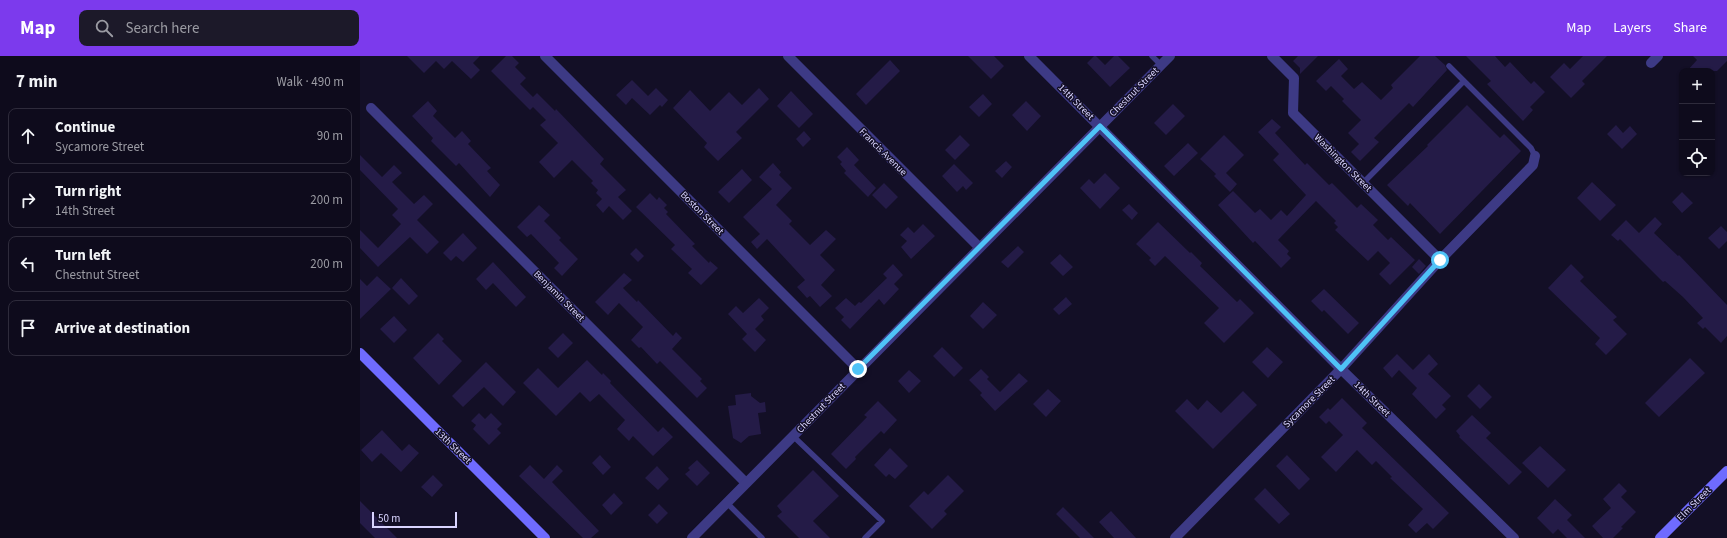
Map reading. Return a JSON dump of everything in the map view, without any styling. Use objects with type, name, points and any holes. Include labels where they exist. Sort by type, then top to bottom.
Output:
[{"type":"main road","name":"13th Street","points":[[361,355],[545,538]]},
{"type":"main road","name":"Elm Street","points":[[1660,538],[1727,471]]},
{"type":"street","name":"Boston Street","points":[[545,56],[858,369]]},
{"type":"street","name":"Francis Avenue","points":[[788,56],[979,247]]},
{"type":"street","name":"14th Street","points":[[1029,56],[1341,369],[1514,538]]},
{"type":"street","name":"Chestnut Street","points":[[692,538],[1170,56]]},
{"type":"street","name":"Washington Street","points":[[1272,56],[1294,78],[1293,112],[1440,260]]},
{"type":"street","name":"Benjamin Street","points":[[372,108],[746,483]]},
{"type":"street","name":"Sycamore Street","points":[[1175,538],[1341,369],[1440,260],[1533,165],[1535,156]]},
{"type":"lane","points":[[1152,56],[1161,65]]},
{"type":"lane","points":[[1449,66],[1531,148],[1535,156]]},
{"type":"lane","points":[[1363,184],[1464,81]]},
{"type":"lane","points":[[793,436],[882,521],[865,538]]},
{"type":"lane","points":[[726,503],[762,538]]},
{"type":"building","points":[[407,56],[480,56],[473,63],[480,70],[471,79],[452,61],[444,69],[436,61],[424,73]]},
{"type":"building","points":[[506,56],[512,56],[519,63],[515,67],[526,78],[520,84],[533,97],[537,93],[555,111],[556,109],[604,159],[600,164],[626,190],[618,197],[632,211],[623,220],[609,206],[603,213],[596,205],[602,199],[596,193],[598,190],[591,183],[593,181],[572,160],[554,178],[539,162],[558,143],[540,125],[546,120],[533,107],[530,110],[491,71]]},
{"type":"building","points":[[968,56],[994,56],[1004,66],[991,79]]},
{"type":"building","points":[[1094,56],[1096,56],[1105,65],[1114,56],[1118,56],[1130,68],[1110,87],[1087,63]]},
{"type":"building","points":[[1298,56],[1318,56],[1300,74],[1300,68],[1293,61]]},
{"type":"building","points":[[1420,56],[1435,56],[1445,65],[1447,70],[1413,107],[1409,103],[1374,138],[1379,142],[1360,161],[1351,152],[1359,144],[1348,133],[1361,120],[1342,101],[1344,99],[1331,86],[1326,91],[1316,81],[1339,59],[1348,69],[1341,76],[1354,89],[1362,82],[1381,100],[1393,88],[1391,85]]},
{"type":"building","points":[[1466,56],[1495,56],[1505,67],[1510,62],[1531,84],[1534,81],[1545,92],[1530,107],[1533,110],[1523,121],[1487,84],[1491,81]]},
{"type":"building","points":[[1583,56],[1607,56],[1582,81],[1585,84],[1571,98],[1550,77],[1564,63],[1570,69]]},
{"type":"building","points":[[1693,56],[1727,56],[1727,61],[1717,71],[1715,71],[1715,68],[1690,68],[1697,60]]},
{"type":"building","points":[[890,60],[900,71],[866,105],[856,94]]},
{"type":"building","points":[[632,80],[648,96],[656,88],[668,100],[662,107],[660,105],[650,115],[632,98],[626,105],[616,95]]},
{"type":"building","points":[[759,88],[769,99],[736,132],[742,138],[718,161],[704,147],[707,143],[673,108],[690,90],[710,111],[729,92],[742,105]]},
{"type":"building","points":[[791,91],[813,114],[799,128],[777,106]]},
{"type":"building","points":[[983,94],[992,104],[979,117],[969,107]]},
{"type":"building","points":[[428,101],[437,111],[433,116],[455,138],[462,131],[471,141],[468,144],[491,168],[487,171],[500,185],[490,197],[459,163],[456,166],[431,141],[433,138],[412,116]]},
{"type":"building","points":[[1026,101],[1041,116],[1027,131],[1012,115]]},
{"type":"building","points":[[1173,104],[1185,116],[1166,135],[1154,123]]},
{"type":"building","points":[[1467,105],[1500,138],[1504,134],[1521,151],[1440,234],[1410,203],[1408,206],[1387,185],[1428,146],[1427,145]]},
{"type":"building","points":[[1272,119],[1281,127],[1275,133],[1305,165],[1307,163],[1329,185],[1332,183],[1357,208],[1361,204],[1378,220],[1373,225],[1388,240],[1391,237],[1415,260],[1390,285],[1379,274],[1390,263],[1378,251],[1368,261],[1335,230],[1338,227],[1334,223],[1336,221],[1316,201],[1278,240],[1289,251],[1287,254],[1291,258],[1281,268],[1255,241],[1253,243],[1218,205],[1233,191],[1255,213],[1260,209],[1271,220],[1281,210],[1287,216],[1306,195],[1273,160],[1279,154],[1258,132]]},
{"type":"building","points":[[1616,125],[1623,133],[1630,126],[1637,134],[1622,149],[1607,134]]},
{"type":"building","points":[[804,131],[811,139],[803,147],[796,139]]},
{"type":"building","points":[[960,135],[970,145],[955,160],[945,150]]},
{"type":"building","points":[[1224,135],[1244,155],[1226,173],[1237,184],[1230,192],[1214,176],[1216,174],[1200,159]]},
{"type":"building","points":[[1188,143],[1198,153],[1174,176],[1164,166]]},
{"type":"building","points":[[847,147],[859,160],[854,165],[876,188],[868,197],[844,173],[846,171],[840,164],[842,162],[837,157]]},
{"type":"building","points":[[360,155],[382,177],[394,165],[402,173],[392,182],[414,204],[424,195],[433,204],[417,220],[439,242],[427,254],[410,237],[378,267],[360,248],[360,230],[378,248],[401,224],[392,215],[398,209],[360,170]]},
{"type":"building","points":[[1006,161],[1012,167],[1002,178],[995,171]]},
{"type":"building","points":[[773,163],[781,172],[779,175],[792,188],[776,205],[792,221],[789,224],[810,245],[826,230],[836,239],[820,255],[835,270],[821,285],[832,296],[820,307],[810,296],[807,298],[797,287],[805,280],[767,239],[757,249],[751,242],[760,234],[743,217],[772,189],[759,177]]},
{"type":"building","points":[[954,164],[973,183],[966,190],[963,186],[957,192],[942,176]]},
{"type":"building","points":[[742,169],[752,180],[729,203],[718,192]]},
{"type":"building","points":[[1105,173],[1120,188],[1100,209],[1080,188],[1089,179],[1094,184]]},
{"type":"building","points":[[1592,182],[1616,205],[1600,221],[1577,198]]},
{"type":"building","points":[[884,183],[898,197],[886,209],[872,195]]},
{"type":"building","points":[[1682,192],[1693,203],[1682,213],[1672,202]]},
{"type":"building","points":[[650,193],[657,200],[659,197],[667,205],[664,208],[668,212],[666,214],[695,244],[692,246],[709,263],[710,261],[718,268],[701,285],[688,273],[692,269],[671,249],[675,245],[636,207]]},
{"type":"building","points":[[1129,204],[1138,213],[1132,220],[1122,210]]},
{"type":"building","points":[[539,205],[550,215],[544,221],[561,238],[559,240],[578,259],[562,276],[554,268],[559,263],[531,234],[527,237],[517,227]]},
{"type":"building","points":[[1655,217],[1662,224],[1654,233],[1678,256],[1679,255],[1727,305],[1727,336],[1721,343],[1705,327],[1703,329],[1697,323],[1703,318],[1683,297],[1665,281],[1663,282],[1620,239],[1618,241],[1611,235],[1626,220],[1639,233]]},
{"type":"building","points":[[1158,222],[1202,263],[1200,266],[1237,302],[1240,299],[1254,313],[1224,343],[1204,323],[1219,308],[1165,256],[1155,266],[1149,260],[1151,258],[1136,244]]},
{"type":"building","points":[[923,224],[935,236],[911,259],[901,247],[907,241],[900,235],[908,227],[914,233]]},
{"type":"building","points":[[1721,226],[1727,232],[1727,241],[1719,249],[1708,238]]},
{"type":"building","points":[[463,233],[477,248],[463,262],[456,256],[451,261],[443,253]]},
{"type":"building","points":[[1018,246],[1024,252],[1008,268],[1001,262]]},
{"type":"building","points":[[636,248],[644,256],[638,262],[630,254]]},
{"type":"building","points":[[1060,254],[1073,267],[1063,276],[1050,263]]},
{"type":"building","points":[[1419,259],[1426,266],[1419,274],[1412,267]]},
{"type":"building","points":[[493,262],[526,297],[516,307],[493,283],[486,290],[476,279]]},
{"type":"building","points":[[893,264],[903,275],[894,284],[899,289],[884,305],[879,299],[850,329],[841,320],[844,317],[835,308],[846,298],[855,306],[859,302],[861,303],[887,278],[883,274]]},
{"type":"building","points":[[1571,264],[1584,277],[1580,281],[1617,317],[1613,320],[1627,334],[1606,355],[1595,344],[1600,338],[1548,288]]},
{"type":"building","points":[[624,273],[632,280],[623,288],[637,302],[638,300],[673,336],[676,332],[682,338],[672,349],[702,379],[700,381],[707,388],[697,398],[660,361],[657,364],[641,347],[639,348],[631,340],[643,327],[619,303],[608,315],[595,302]]},
{"type":"building","points":[[377,276],[391,289],[360,319],[360,279],[367,286]]},
{"type":"building","points":[[401,278],[418,296],[409,305],[392,288]]},
{"type":"building","points":[[1324,289],[1359,323],[1348,334],[1324,310],[1322,312],[1311,301]]},
{"type":"building","points":[[1066,297],[1072,304],[1059,315],[1053,309]]},
{"type":"building","points":[[759,298],[769,308],[761,316],[764,320],[755,329],[766,340],[755,352],[742,339],[747,334],[728,314],[736,306],[743,313]]},
{"type":"building","points":[[983,302],[997,315],[983,329],[970,316]]},
{"type":"building","points":[[394,316],[407,330],[394,343],[380,329]]},
{"type":"building","points":[[438,333],[444,339],[442,341],[462,361],[439,385],[413,358]]},
{"type":"building","points":[[563,333],[573,343],[558,358],[548,348]]},
{"type":"building","points":[[942,347],[963,368],[954,377],[933,356]]},
{"type":"building","points":[[1267,347],[1283,362],[1268,378],[1252,362]]},
{"type":"building","points":[[1397,354],[1413,370],[1429,354],[1438,364],[1428,374],[1451,396],[1442,405],[1446,409],[1436,419],[1412,394],[1417,388],[1399,370],[1392,378],[1383,368]]},
{"type":"building","points":[[1690,358],[1705,373],[1659,417],[1645,403]]},
{"type":"building","points":[[587,360],[602,375],[603,373],[611,381],[610,383],[658,432],[663,427],[673,437],[653,456],[633,436],[629,441],[617,429],[625,420],[599,394],[590,402],[580,392],[556,416],[523,383],[538,368],[558,388]]},
{"type":"building","points":[[486,362],[516,392],[503,406],[484,387],[463,407],[452,396]]},
{"type":"building","points":[[981,369],[989,377],[987,379],[1000,392],[1019,373],[1028,381],[995,411],[980,395],[982,393],[969,380]]},
{"type":"building","points":[[909,370],[921,381],[909,393],[898,381]]},
{"type":"building","points":[[1479,384],[1492,397],[1480,409],[1467,396]]},
{"type":"building","points":[[1048,389],[1061,401],[1046,417],[1033,404]]},
{"type":"building","points":[[1243,391],[1257,405],[1213,449],[1175,411],[1187,399],[1198,410],[1207,400],[1221,413]]},
{"type":"building","points":[[751,393],[751,396],[760,403],[765,402],[766,412],[758,413],[761,434],[749,436],[741,443],[733,438],[728,406],[736,405],[735,395]]},
{"type":"building","points":[[1342,398],[1367,423],[1362,428],[1449,513],[1433,529],[1427,523],[1416,533],[1408,525],[1423,509],[1390,478],[1392,477],[1376,461],[1372,465],[1357,450],[1336,472],[1321,457],[1343,435],[1329,421],[1326,424],[1319,417],[1328,408],[1330,410]]},
{"type":"building","points":[[878,401],[897,420],[884,434],[881,431],[855,457],[856,459],[846,469],[831,454],[867,417],[864,415]]},
{"type":"building","points":[[479,413],[485,419],[491,413],[502,424],[497,429],[501,433],[489,445],[473,429],[476,425],[471,421]]},
{"type":"building","points":[[1472,415],[1491,433],[1486,438],[1522,472],[1509,485],[1459,437],[1460,436],[1456,431]]},
{"type":"building","points":[[382,430],[402,451],[409,444],[419,453],[401,472],[381,453],[372,462],[361,450]]},
{"type":"building","points":[[1540,446],[1566,470],[1548,488],[1522,463]]},
{"type":"building","points":[[890,448],[908,466],[895,479],[889,474],[886,477],[874,465]]},
{"type":"building","points":[[600,455],[611,467],[603,475],[592,463]]},
{"type":"building","points":[[1287,455],[1310,479],[1299,490],[1276,466]]},
{"type":"building","points":[[697,460],[710,473],[697,486],[685,474],[690,470],[688,468]]},
{"type":"building","points":[[530,465],[544,479],[557,465],[563,471],[552,482],[599,531],[591,538],[583,538],[519,476]]},
{"type":"building","points":[[657,466],[669,479],[658,490],[645,478]]},
{"type":"building","points":[[813,470],[839,496],[813,521],[830,538],[799,538],[777,516],[782,512],[777,506]]},
{"type":"building","points":[[433,475],[443,485],[432,497],[421,487]]},
{"type":"building","points":[[948,475],[964,491],[944,511],[947,514],[932,529],[909,506],[924,491],[928,495]]},
{"type":"building","points":[[1619,483],[1627,491],[1621,497],[1636,512],[1621,527],[1623,528],[1613,538],[1603,538],[1592,526],[1611,508],[1603,499]]},
{"type":"building","points":[[1265,488],[1290,514],[1279,524],[1254,499]]},
{"type":"building","points":[[614,493],[623,503],[611,515],[602,505]]},
{"type":"building","points":[[1555,499],[1572,515],[1567,520],[1585,538],[1567,538],[1558,529],[1553,534],[1537,518]]},
{"type":"building","points":[[360,501],[397,538],[375,538],[360,523]]},
{"type":"building","points":[[659,504],[668,513],[657,524],[648,515]]},
{"type":"building","points":[[1063,507],[1094,538],[1080,538],[1056,514]]},
{"type":"building","points":[[1111,511],[1136,538],[1114,538],[1099,522]]},
{"type":"route","points":[[858,369],[1100,126],[1341,369],[1440,260]]}]
